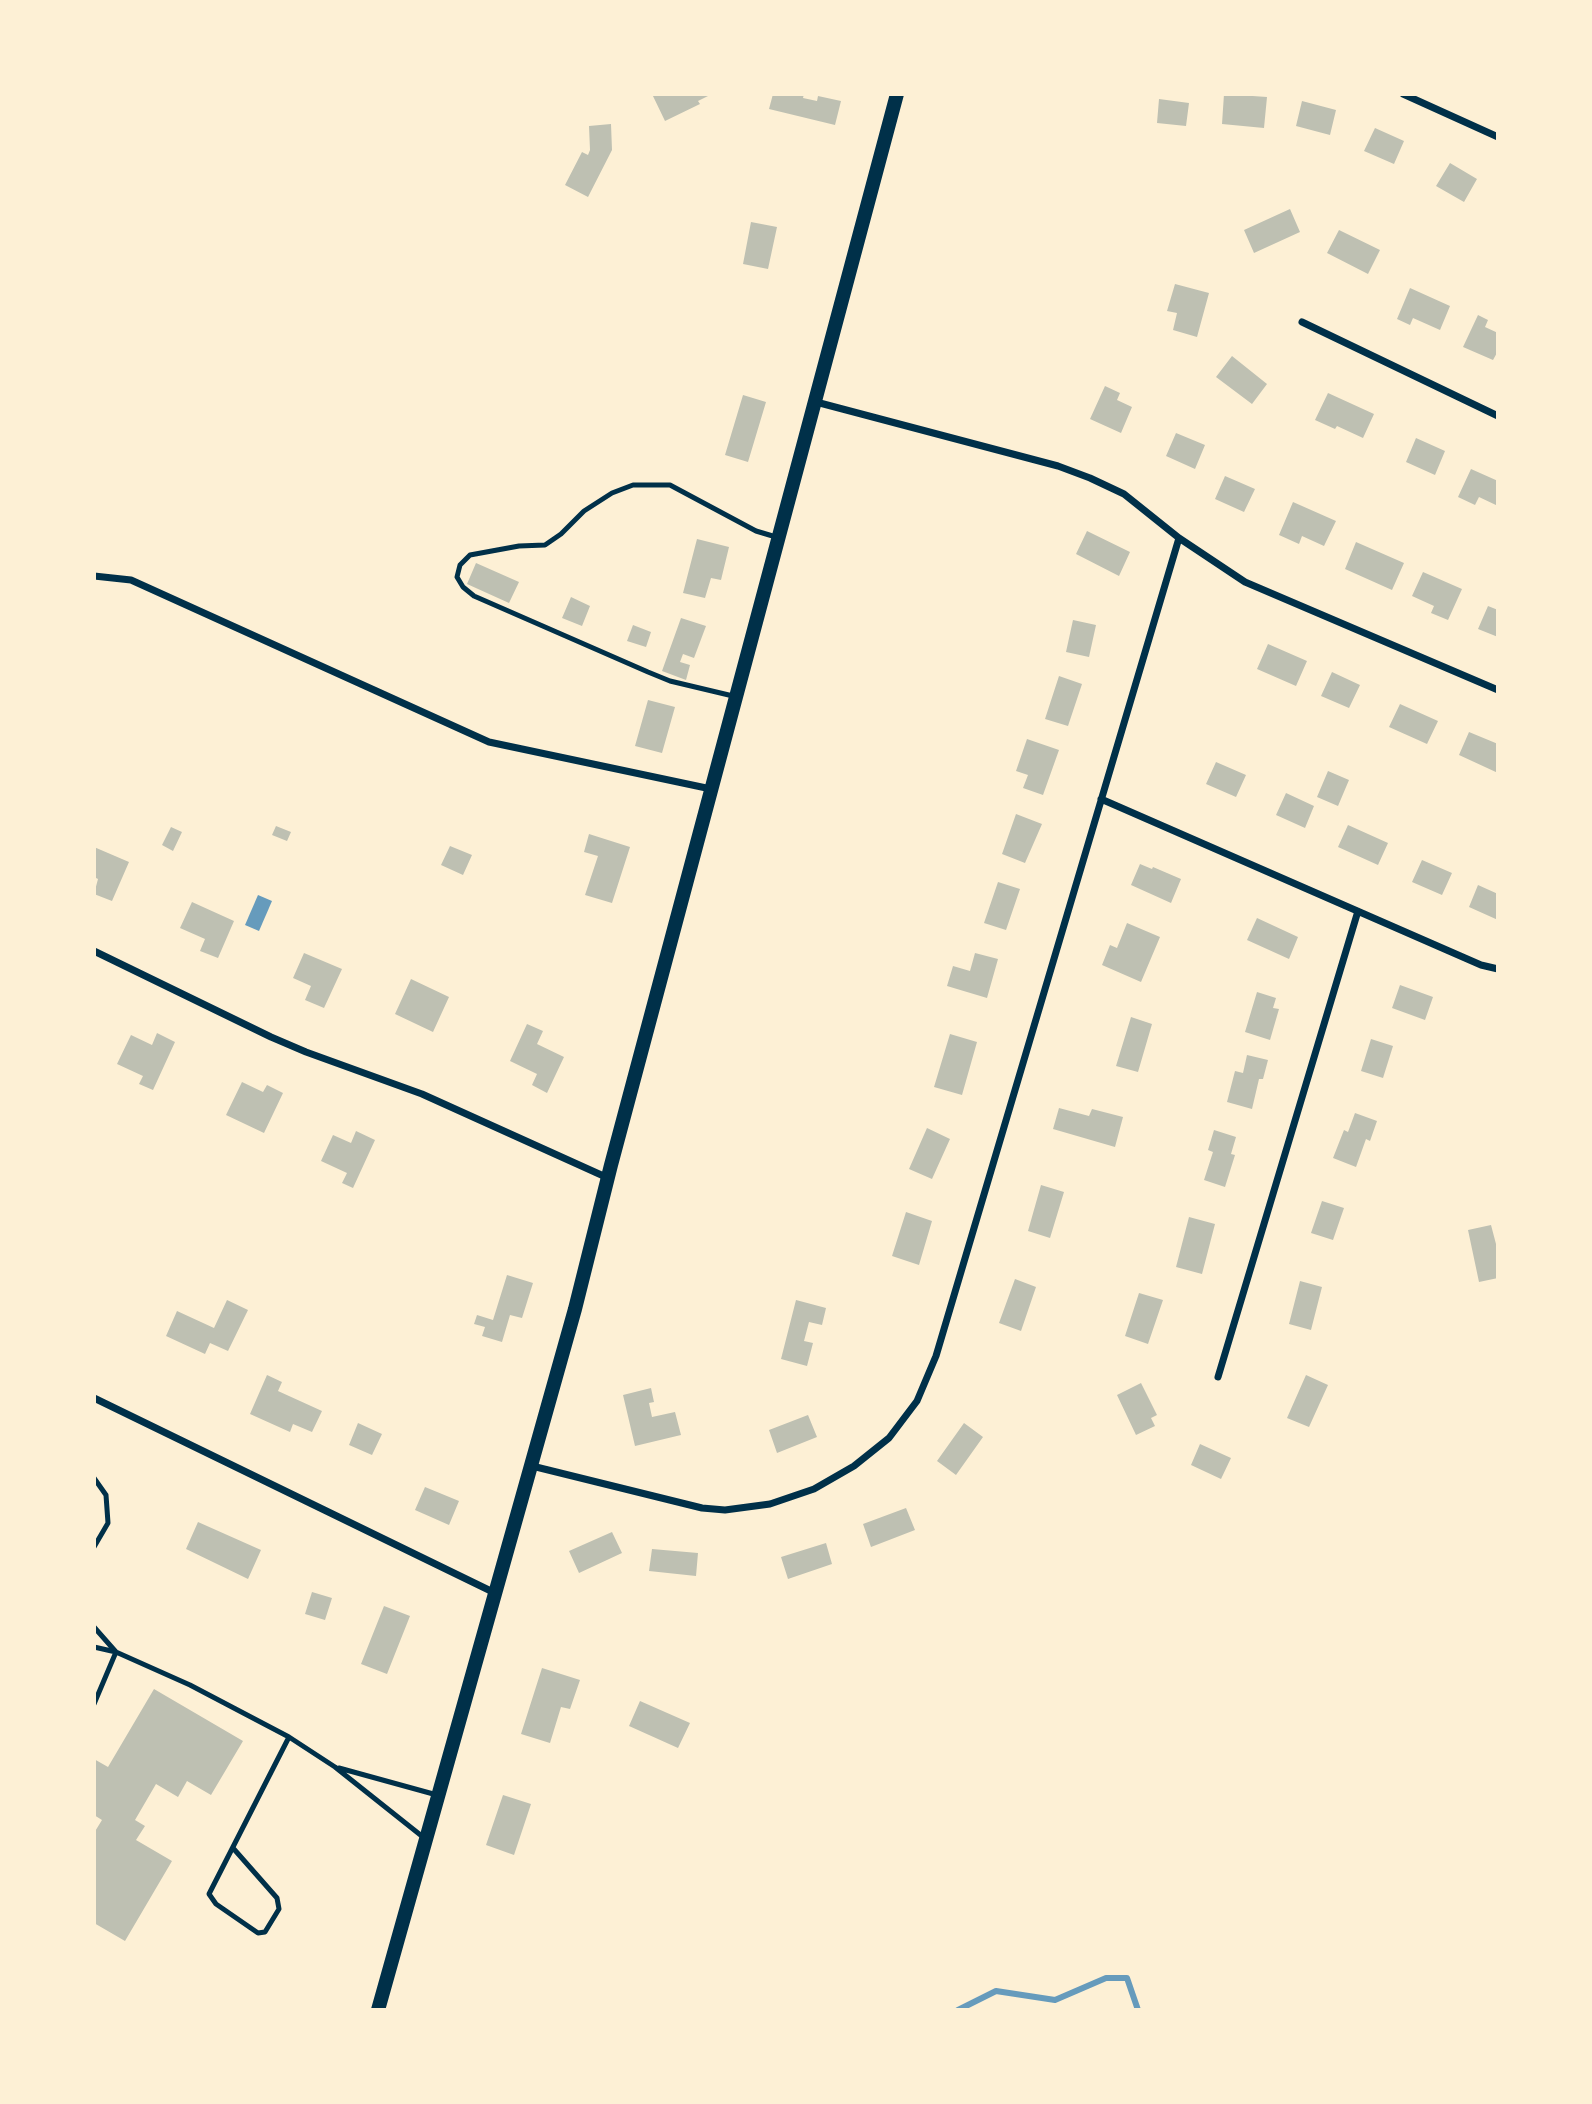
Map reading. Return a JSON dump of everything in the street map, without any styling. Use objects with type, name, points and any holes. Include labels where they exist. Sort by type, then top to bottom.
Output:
[{"type":"main road","points":[[379,2010],[575,1309],[897,94]]},
{"type":"street","points":[[1403,94],[1497,137]]},
{"type":"street","points":[[1302,322],[1497,416]]},
{"type":"street","points":[[816,402],[1090,478],[1124,494],[1179,538],[1245,582],[1497,690]]},
{"type":"street","points":[[532,1466],[674,1503],[725,1510],[770,1504],[814,1489],[854,1466],[889,1438],[917,1401],[936,1356],[1179,538]]},
{"type":"street","points":[[94,576],[131,580],[489,742],[712,789]]},
{"type":"street","points":[[1101,799],[1481,965],[1497,969]]},
{"type":"street","points":[[1218,1377],[1358,911]]},
{"type":"street","points":[[94,951],[271,1037],[422,1094],[608,1178]]},
{"type":"street","points":[[94,1398],[495,1593]]},
{"type":"lane","points":[[736,697],[670,681],[474,596],[463,587],[457,577],[460,565],[470,555],[519,546],[545,545],[561,534],[584,511],[612,493],[633,485],[670,485],[756,531],[779,538]]},
{"type":"lane","points":[[94,1478],[106,1495],[108,1523],[94,1547]]},
{"type":"lane","points":[[94,1627],[116,1652]]},
{"type":"lane","points":[[94,1647],[116,1652],[191,1685],[289,1737],[335,1767],[425,1839]]},
{"type":"lane","points":[[94,1704],[116,1652]]},
{"type":"lane","points":[[233,1848],[277,1898],[279,1909],[265,1933],[258,1933],[216,1904],[209,1894],[289,1737]]},
{"type":"lane","points":[[335,1767],[438,1795]]},
{"type":"water","points":[[258,895],[272,901],[259,931],[245,925]]},
{"type":"building","points":[[652,94],[712,94],[698,101],[700,104],[665,121]]},
{"type":"building","points":[[773,94],[804,94],[803,98],[817,101],[818,96],[841,101],[835,125],[769,109]]},
{"type":"building","points":[[1224,94],[1267,97],[1264,128],[1222,124]]},
{"type":"building","points":[[1159,99],[1189,103],[1186,126],[1157,123]]},
{"type":"building","points":[[1302,101],[1336,110],[1330,135],[1296,126]]},
{"type":"building","points":[[611,124],[612,150],[588,197],[565,185],[582,152],[588,155],[589,126]]},
{"type":"building","points":[[1375,128],[1404,141],[1394,164],[1364,151]]},
{"type":"building","points":[[1450,163],[1477,179],[1464,202],[1436,186]]},
{"type":"building","points":[[1290,209],[1300,232],[1254,253],[1244,230]]},
{"type":"building","points":[[751,222],[777,227],[768,269],[743,264]]},
{"type":"building","points":[[1339,230],[1380,250],[1368,274],[1327,253]]},
{"type":"building","points":[[1175,284],[1209,293],[1197,337],[1173,330],[1177,313],[1167,311]]},
{"type":"building","points":[[1410,288],[1450,306],[1440,330],[1413,318],[1410,325],[1397,319]]},
{"type":"building","points":[[1478,315],[1488,320],[1485,327],[1498,333],[1498,351],[1493,360],[1463,347]]},
{"type":"building","points":[[1232,356],[1267,384],[1252,404],[1216,377]]},
{"type":"building","points":[[1105,386],[1120,393],[1117,400],[1132,407],[1121,433],[1090,419]]},
{"type":"building","points":[[1328,393],[1374,414],[1363,438],[1337,426],[1335,429],[1315,420]]},
{"type":"building","points":[[743,395],[766,402],[748,462],[725,455]]},
{"type":"building","points":[[1176,433],[1205,445],[1195,469],[1166,456]]},
{"type":"building","points":[[1416,438],[1445,451],[1435,475],[1406,462]]},
{"type":"building","points":[[1471,469],[1498,481],[1498,506],[1479,497],[1475,505],[1458,497]]},
{"type":"building","points":[[1225,476],[1255,489],[1244,512],[1215,499]]},
{"type":"building","points":[[1293,502],[1336,521],[1324,546],[1302,536],[1299,544],[1279,535]]},
{"type":"building","points":[[1087,531],[1130,552],[1119,576],[1076,554]]},
{"type":"building","points":[[697,539],[729,547],[721,580],[711,578],[705,598],[683,593]]},
{"type":"building","points":[[1356,542],[1404,563],[1392,590],[1345,569]]},
{"type":"building","points":[[476,563],[519,582],[509,603],[467,584]]},
{"type":"building","points":[[1423,572],[1462,589],[1448,620],[1431,613],[1434,606],[1412,596]]},
{"type":"building","points":[[571,597],[590,606],[582,626],[562,618]]},
{"type":"building","points":[[1488,606],[1498,610],[1498,637],[1478,629]]},
{"type":"building","points":[[681,618],[706,626],[694,658],[683,654],[680,662],[690,665],[686,680],[662,671]]},
{"type":"building","points":[[1073,620],[1096,625],[1089,657],[1066,652]]},
{"type":"building","points":[[633,625],[651,632],[646,647],[627,641]]},
{"type":"building","points":[[1268,644],[1307,661],[1296,686],[1257,669]]},
{"type":"building","points":[[1332,672],[1360,685],[1349,708],[1321,696]]},
{"type":"building","points":[[1059,676],[1082,684],[1068,726],[1045,719]]},
{"type":"building","points":[[648,700],[675,707],[662,753],[635,746]]},
{"type":"building","points":[[1400,704],[1438,721],[1427,744],[1389,727]]},
{"type":"building","points":[[1469,732],[1498,744],[1498,773],[1459,755]]},
{"type":"building","points":[[1027,739],[1059,750],[1043,795],[1023,788],[1028,775],[1016,771]]},
{"type":"building","points":[[1216,762],[1246,775],[1236,797],[1206,784]]},
{"type":"building","points":[[1328,771],[1349,780],[1338,806],[1317,797]]},
{"type":"building","points":[[1286,793],[1314,806],[1305,828],[1276,815]]},
{"type":"building","points":[[1016,814],[1042,824],[1025,863],[1002,854]]},
{"type":"building","points":[[1348,825],[1388,843],[1378,865],[1338,847]]},
{"type":"building","points":[[276,826],[291,832],[287,841],[272,835]]},
{"type":"building","points":[[171,827],[182,832],[173,851],[162,845]]},
{"type":"building","points":[[589,834],[630,847],[612,903],[585,895],[598,856],[584,852]]},
{"type":"building","points":[[450,846],[472,855],[463,875],[441,865]]},
{"type":"building","points":[[94,847],[129,862],[112,901],[94,894],[98,879],[94,877]]},
{"type":"building","points":[[1422,860],[1452,873],[1442,895],[1412,882]]},
{"type":"building","points":[[1140,864],[1181,879],[1171,903],[1131,885]]},
{"type":"building","points":[[998,882],[1020,889],[1006,930],[984,923]]},
{"type":"building","points":[[1478,885],[1498,894],[1498,920],[1469,907]]},
{"type":"building","points":[[192,902],[234,921],[218,958],[200,951],[205,939],[180,928]]},
{"type":"building","points":[[1257,918],[1298,937],[1289,959],[1247,940]]},
{"type":"building","points":[[1127,923],[1160,937],[1141,982],[1102,965],[1110,945],[1117,948]]},
{"type":"building","points":[[304,953],[342,969],[324,1008],[305,1000],[311,986],[293,978]]},
{"type":"building","points":[[975,953],[998,959],[987,998],[947,986],[953,966],[970,971]]},
{"type":"building","points":[[411,979],[449,997],[433,1032],[395,1014]]},
{"type":"building","points":[[1400,985],[1433,997],[1425,1020],[1392,1008]]},
{"type":"building","points":[[1257,992],[1276,998],[1273,1008],[1279,1009],[1270,1040],[1245,1032]]},
{"type":"building","points":[[1131,1017],[1152,1024],[1138,1072],[1116,1066]]},
{"type":"building","points":[[527,1024],[543,1031],[537,1044],[564,1057],[547,1093],[532,1085],[537,1074],[510,1061]]},
{"type":"building","points":[[157,1033],[175,1042],[153,1090],[139,1084],[143,1076],[117,1064],[131,1035],[152,1045]]},
{"type":"building","points":[[950,1034],[977,1042],[962,1095],[934,1087]]},
{"type":"building","points":[[1371,1039],[1393,1046],[1383,1078],[1361,1071]]},
{"type":"building","points":[[1247,1055],[1268,1060],[1263,1079],[1259,1079],[1252,1109],[1227,1102],[1235,1071],[1243,1073]]},
{"type":"building","points":[[242,1082],[263,1092],[267,1085],[283,1093],[264,1133],[226,1115]]},
{"type":"building","points":[[1059,1108],[1089,1116],[1092,1109],[1123,1117],[1115,1147],[1053,1129]]},
{"type":"building","points":[[1355,1113],[1377,1121],[1370,1141],[1366,1139],[1356,1167],[1333,1158],[1344,1130],[1348,1132]]},
{"type":"building","points":[[927,1128],[950,1139],[932,1179],[909,1169]]},
{"type":"building","points":[[1214,1130],[1236,1137],[1231,1154],[1235,1155],[1225,1187],[1204,1180],[1213,1152],[1208,1150]]},
{"type":"building","points":[[356,1131],[375,1140],[353,1188],[342,1183],[347,1173],[321,1161],[333,1135],[351,1143]]},
{"type":"building","points":[[1041,1185],[1064,1192],[1050,1238],[1028,1231]]},
{"type":"building","points":[[1322,1201],[1344,1208],[1333,1240],[1311,1233]]},
{"type":"building","points":[[906,1212],[932,1221],[919,1265],[892,1256]]},
{"type":"building","points":[[1189,1217],[1215,1224],[1202,1274],[1176,1267]]},
{"type":"building","points":[[1491,1225],[1498,1244],[1498,1278],[1479,1282],[1468,1230]]},
{"type":"building","points":[[507,1275],[533,1283],[522,1318],[510,1315],[502,1342],[482,1336],[485,1327],[474,1324],[477,1315],[493,1320]]},
{"type":"building","points":[[1015,1279],[1036,1287],[1021,1331],[999,1323]]},
{"type":"building","points":[[1300,1281],[1322,1287],[1311,1330],[1289,1324]]},
{"type":"building","points":[[1139,1293],[1163,1300],[1148,1344],[1125,1336]]},
{"type":"building","points":[[227,1300],[248,1310],[228,1351],[210,1343],[205,1354],[166,1336],[177,1311],[214,1328]]},
{"type":"building","points":[[796,1300],[826,1308],[822,1325],[809,1322],[804,1341],[813,1343],[807,1366],[781,1359]]},
{"type":"building","points":[[267,1375],[282,1382],[278,1391],[322,1411],[312,1432],[293,1424],[290,1432],[250,1414]]},
{"type":"building","points":[[1306,1375],[1328,1385],[1309,1427],[1287,1418]]},
{"type":"building","points":[[1141,1383],[1157,1415],[1151,1418],[1155,1426],[1136,1435],[1117,1395]]},
{"type":"building","points":[[651,1388],[654,1402],[649,1403],[652,1417],[675,1412],[681,1435],[635,1446],[623,1395]]},
{"type":"building","points":[[808,1415],[817,1437],[777,1453],[769,1430]]},
{"type":"building","points":[[358,1423],[382,1434],[372,1455],[349,1445]]},
{"type":"building","points":[[964,1423],[983,1437],[956,1475],[937,1461]]},
{"type":"building","points":[[1200,1444],[1231,1458],[1221,1479],[1191,1465]]},
{"type":"building","points":[[425,1487],[459,1501],[449,1525],[415,1510]]},
{"type":"building","points":[[906,1508],[915,1530],[871,1547],[863,1524]]},
{"type":"building","points":[[198,1522],[261,1550],[248,1579],[186,1549]]},
{"type":"building","points":[[612,1532],[622,1553],[579,1573],[569,1551]]},
{"type":"building","points":[[826,1543],[832,1564],[788,1579],[781,1557]]},
{"type":"building","points":[[652,1549],[698,1553],[696,1576],[649,1571]]},
{"type":"building","points":[[312,1592],[332,1598],[325,1620],[305,1614]]},
{"type":"building","points":[[384,1606],[410,1616],[387,1674],[361,1664]]},
{"type":"building","points":[[542,1668],[580,1680],[570,1709],[561,1707],[550,1743],[521,1734]]},
{"type":"building","points":[[154,1689],[243,1741],[211,1795],[187,1781],[178,1797],[156,1784],[135,1820],[145,1826],[136,1840],[172,1861],[125,1941],[94,1923],[94,1833],[102,1820],[94,1815],[94,1759],[108,1767]]},
{"type":"building","points":[[640,1701],[690,1723],[678,1748],[629,1726]]},
{"type":"building","points":[[503,1795],[531,1804],[514,1855],[486,1845]]},
{"type":"waterway","points":[[958,2010],[996,1991],[1055,2000],[1106,1978],[1127,1978],[1138,2010]]}]
